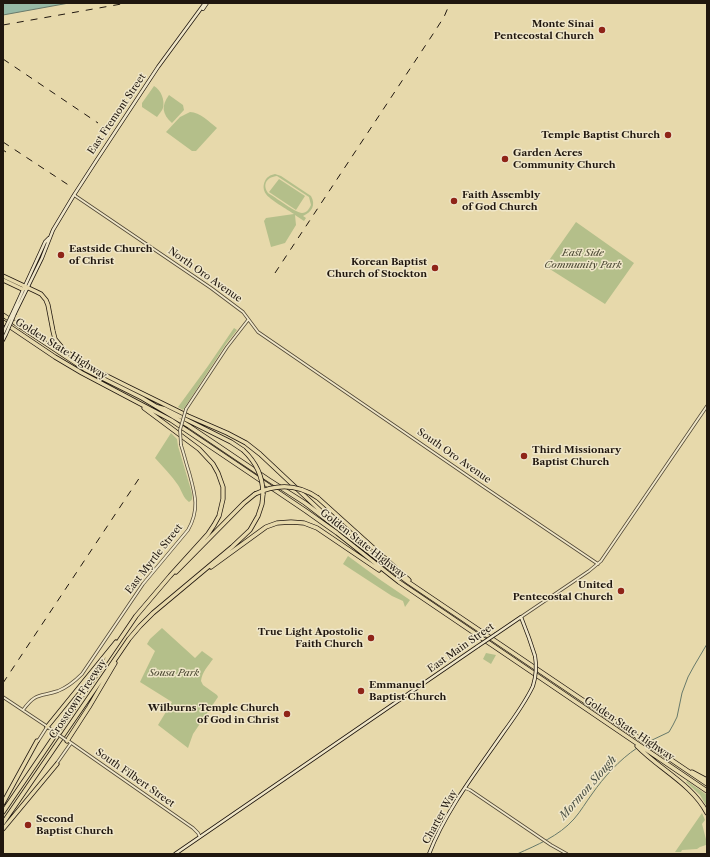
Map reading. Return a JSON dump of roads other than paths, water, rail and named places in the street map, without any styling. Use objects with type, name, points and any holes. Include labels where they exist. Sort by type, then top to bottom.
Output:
[{"type":"highway","points":[[3,276],[41,294],[46,300],[55,338],[65,351],[127,386],[188,416],[227,432],[246,443],[260,454],[328,519]]},
{"type":"highway","points":[[3,280],[25,287]]},
{"type":"highway","name":"Golden State Highway","points":[[3,314],[74,363],[189,426],[305,503],[328,519],[408,582],[707,784]]},
{"type":"highway","name":"Golden State Highway","points":[[3,323],[77,370],[171,420],[306,511],[398,582],[707,791]]},
{"type":"highway","points":[[137,402],[203,452],[216,468],[223,487],[222,504],[219,516],[214,525],[157,591]]},
{"type":"highway","points":[[152,405],[165,409],[231,442],[243,450],[258,470],[262,482],[262,504],[258,516],[250,530],[177,593]]},
{"type":"highway","points":[[157,591],[244,503],[255,494],[270,488],[285,486],[303,490],[318,498],[396,569],[437,602]]},
{"type":"highway","points":[[177,593],[259,531],[272,525],[288,522],[304,523],[317,528],[398,582]]},
{"type":"highway","name":"Crosstown Freeway","points":[[3,812],[133,621],[157,591]]},
{"type":"highway","name":"Crosstown Freeway","points":[[3,823],[129,639],[146,619],[177,593]]},
{"type":"highway","points":[[48,728],[133,621]]},
{"type":"highway","points":[[66,740],[89,707],[129,639]]},
{"type":"highway","points":[[3,803],[37,741]]},
{"type":"highway","points":[[643,749],[692,792],[707,813]]},
{"type":"highway","points":[[671,759],[707,780]]},
{"type":"highway","points":[[3,829],[57,764]]},
{"type":"main road","name":"East Fremont Street","points":[[3,340],[4,333],[25,287],[44,252],[53,230],[96,161],[171,48],[206,3]]},
{"type":"main road","name":"East Main Street","points":[[175,854],[521,617]]},
{"type":"main road","name":"Charter Way","points":[[429,854],[441,828],[465,788],[524,703],[533,686],[537,666],[530,638],[521,617]]},
{"type":"street","name":"North Oro Avenue","points":[[74,196],[211,288],[243,312],[258,332],[301,361]]},
{"type":"street","name":"East Myrtle Street","points":[[23,710],[35,697],[63,689],[82,674],[143,584],[188,530],[194,516],[196,506],[195,496],[181,445],[180,430],[186,409],[227,347],[248,320]]},
{"type":"street","name":"South Oro Avenue","points":[[301,361],[598,564]]},
{"type":"street","name":"East Main Street","points":[[521,617],[598,564],[632,517],[707,406]]},
{"type":"street","name":"South Filbert Street","points":[[3,697],[193,828],[200,837]]},
{"type":"street","points":[[37,741],[48,728]]},
{"type":"street","points":[[57,764],[71,743]]},
{"type":"street","points":[[465,788],[567,854]]},
{"type":"waterway","name":"Mormon Slough","points":[[648,742],[669,732],[677,717],[682,693],[688,677],[707,644]]},
{"type":"waterway","name":"Mormon Slough","points":[[517,854],[547,840],[568,825],[577,816],[607,775],[618,763],[637,748]]},
{"type":"railway","points":[[3,25],[127,3]]},
{"type":"railway","points":[[275,273],[435,31],[444,17],[450,3]]},
{"type":"railway","points":[[3,59],[98,123]]},
{"type":"railway","points":[[3,142],[70,186]]},
{"type":"railway","points":[[3,683],[142,474]]},
{"type":"place","name":"Monte Sinai Pentecostal Church","points":[[602,30]]},
{"type":"place","name":"Temple Baptist Church","points":[[668,135]]},
{"type":"place","name":"Garden Acres Community Church","points":[[505,159]]},
{"type":"place","name":"Faith Assembly of God Church","points":[[454,201]]},
{"type":"place","name":"Eastside Church of Christ","points":[[61,255]]},
{"type":"place","name":"Korean Baptist Church of Stockton","points":[[435,268]]},
{"type":"place","name":"Third Missionary Baptist Church","points":[[524,456]]},
{"type":"place","name":"United Pentecostal Church","points":[[621,591]]},
{"type":"place","name":"True Light Apostolic Faith Church","points":[[371,638]]},
{"type":"place","name":"Emmanuel Baptist Church","points":[[361,691]]},
{"type":"place","name":"Wilburns Temple Church of God in Christ","points":[[287,714]]},
{"type":"place","name":"Second Baptist Church","points":[[28,825]]},
{"type":"park label","name":"East Side Community Park","points":[[583,258]]},
{"type":"park label","name":"Sousa Park","points":[[174,673]]}]
